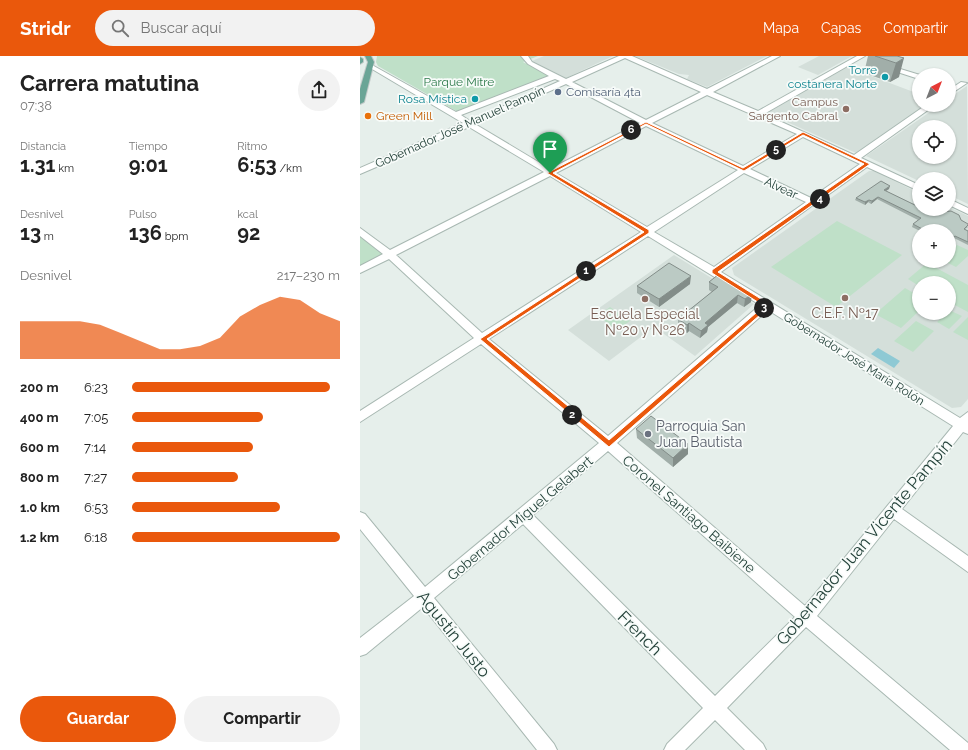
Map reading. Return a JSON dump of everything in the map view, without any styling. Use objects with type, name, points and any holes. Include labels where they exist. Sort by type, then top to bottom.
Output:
[{"type":"main road","points":[[360,100],[370,66],[371,60],[368,56]]},
{"type":"street","name":"Alvear","points":[[524,56],[530,63],[646,123],[814,203]]},
{"type":"street","points":[[626,56],[759,114],[912,185]]},
{"type":"street","name":"Gobernador José Manuel Pampín","points":[[360,170],[626,56]]},
{"type":"street","points":[[360,270],[777,56]]},
{"type":"street","points":[[759,114],[862,59]]},
{"type":"street","points":[[880,65],[912,75]]},
{"type":"street","name":"Gobernador José María Rolón","points":[[370,66],[455,115],[767,305],[966,423]]},
{"type":"street","points":[[455,115],[555,76]]},
{"type":"street","points":[[956,87],[964,83]]},
{"type":"street","points":[[855,158],[921,112]]},
{"type":"street","points":[[360,417],[744,170],[803,134]]},
{"type":"street","points":[[714,272],[814,203],[867,164]]},
{"type":"street","points":[[956,205],[968,211]]},
{"type":"street","name":"Coronel Santiago Baibiene","points":[[360,231],[390,255],[483,339],[609,444],[806,617],[963,750]]},
{"type":"street","name":"Gobernador Miguel Gelabert","points":[[360,648],[425,597],[609,444],[767,305]]},
{"type":"street","name":"Gobernador Juan Vicente Pampín","points":[[674,750],[806,617],[966,423]]},
{"type":"street","points":[[893,511],[968,565]]},
{"type":"street","name":"French","points":[[524,514],[757,750]]},
{"type":"street","name":"Agustín Justo","points":[[360,518],[548,750]]},
{"type":"shaded area","points":[[544,56],[613,56],[566,78],[532,61]]},
{"type":"shaded area","points":[[635,56],[767,56],[707,87],[687,79],[689,75],[679,74]]},
{"type":"shaded area","points":[[819,56],[852,56],[818,75],[798,67]]},
{"type":"shaded area","name":"Campus Sargento Cabral","points":[[847,67],[912,91],[912,112],[915,112],[856,153],[767,113]]},
{"type":"shaded area","points":[[967,86],[968,204],[956,198],[956,172],[912,172],[912,178],[866,156],[912,124],[912,164],[956,164],[956,120],[918,120],[930,112],[956,112],[956,93]]},
{"type":"shaded area","name":"C.E.F. Nº17","points":[[869,171],[874,171],[912,190],[912,216],[956,216],[956,210],[968,216],[968,399],[961,407],[952,408],[734,275],[732,268]]},
{"type":"shaded area","points":[[674,255],[754,304],[695,356],[654,327],[609,361],[568,330]]},
{"type":"green space","name":"Parque Mitre","points":[[377,56],[538,56],[523,62],[550,76],[458,112],[378,66],[376,62]]},
{"type":"green space","points":[[837,221],[902,255],[836,307],[771,267]]},
{"type":"green space","points":[[360,235],[383,254],[360,266]]},
{"type":"green space","points":[[956,246],[968,250],[968,256],[956,267]]},
{"type":"green space","points":[[921,268],[936,268],[951,276],[912,276],[912,282],[908,279]]},
{"type":"green space","points":[[956,279],[968,285],[968,312],[956,306]]},
{"type":"green space","points":[[905,288],[912,292],[912,318],[901,328],[875,314]]},
{"type":"green space","points":[[610,307],[630,321],[617,330],[598,316]]},
{"type":"green space","points":[[956,313],[962,316],[949,329],[937,322],[939,320],[956,320]]},
{"type":"green space","points":[[968,317],[968,340],[953,332]]},
{"type":"green space","points":[[916,321],[934,331],[913,352],[894,341]]},
{"type":"water","points":[[878,348],[900,361],[894,368],[871,354]]},
{"type":"building","points":[[875,56],[897,56],[904,58],[896,63]]},
{"type":"building","points":[[881,181],[890,186],[884,190],[912,204],[912,214],[878,197],[872,201],[869,200],[865,202],[856,198]]},
{"type":"building","points":[[956,214],[959,215],[961,220],[968,224],[964,229],[968,231],[968,242],[956,236],[956,224],[913,224],[921,218],[917,216],[956,216]]},
{"type":"building","points":[[669,263],[691,276],[659,299],[637,286]]},
{"type":"building","points":[[719,274],[752,294],[745,299],[738,295],[705,323],[708,325],[701,331],[689,323],[687,325],[678,319],[718,287],[709,282]]},
{"type":"building","points":[[651,416],[688,444],[673,458],[636,429]]},
{"type":"place","name":"Torre costanera Norte","points":[[885,77]]},
{"type":"place","name":"Comisaría 4ta","points":[[558,92]]},
{"type":"place","name":"Rosa Mística","points":[[475,99]]},
{"type":"place","name":"Campus Sargento Cabral","points":[[846,109]]},
{"type":"place","name":"Green Mill","points":[[368,116]]},
{"type":"place","name":"C.E.F. Nº17","points":[[845,298]]},
{"type":"place","name":"Escuela Especial Nº20 y Nº26","points":[[645,299]]},
{"type":"place","name":"Parroquia San Juan Bautista","points":[[648,434]]},
{"type":"route","points":[[646,123],[744,170],[803,134],[867,164],[814,203],[714,272],[767,305],[609,444],[503,358],[483,339],[647,232],[550,173],[646,123]]}]
